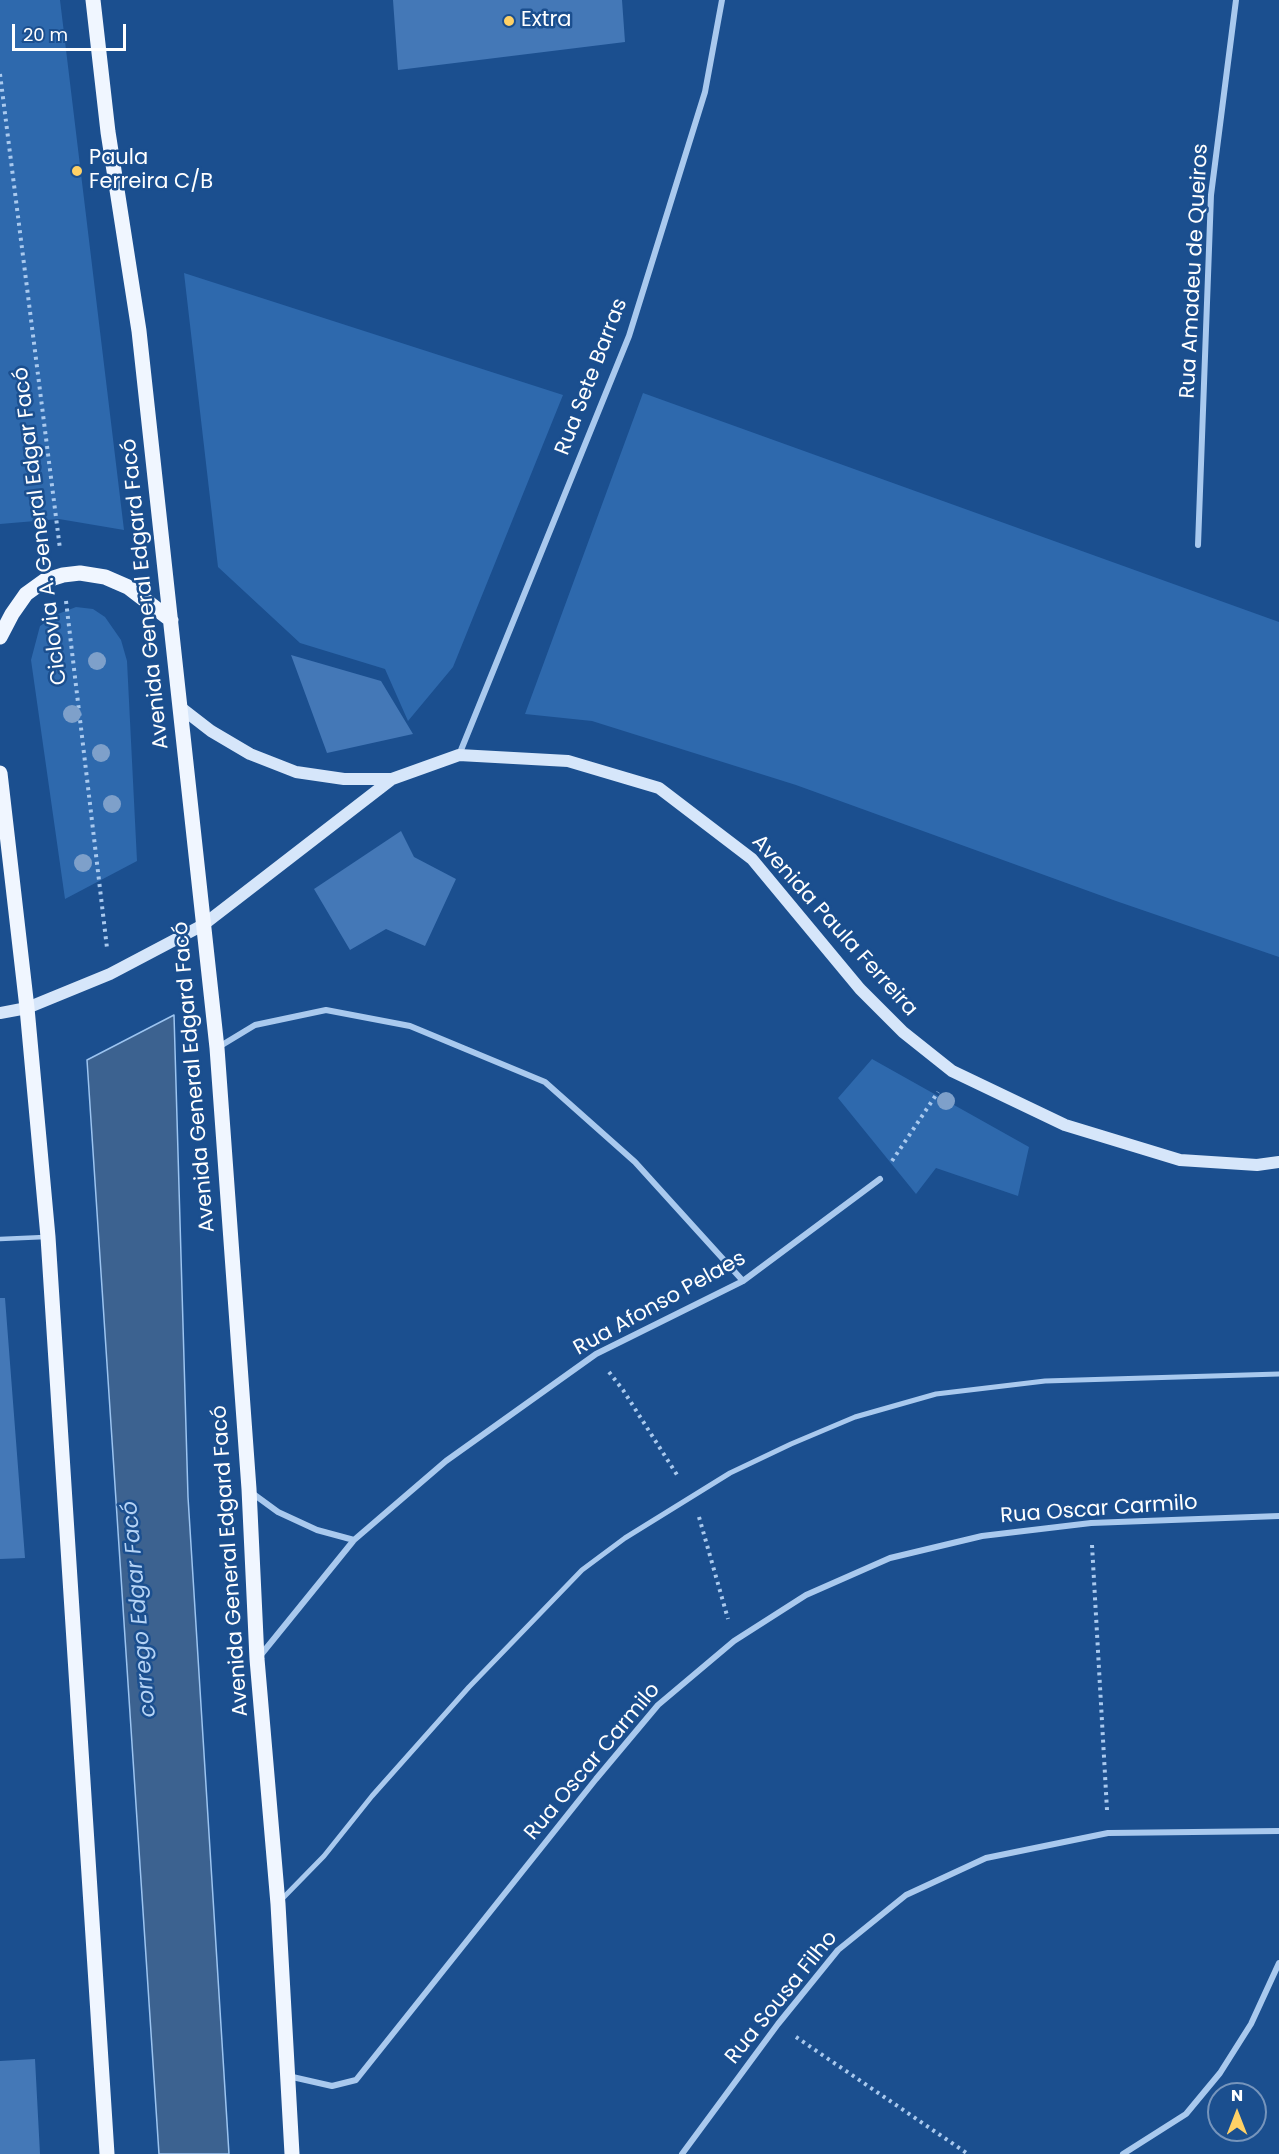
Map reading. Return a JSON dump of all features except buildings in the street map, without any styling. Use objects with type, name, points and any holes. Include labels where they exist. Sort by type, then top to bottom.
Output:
[{"type":"main road","name":"Avenida General Edgard Facó","points":[[93,0],[108,132],[139,331],[217,1048],[249,1489],[257,1659],[278,1904],[292,2154]]},
{"type":"main road","points":[[0,637],[26,594],[44,581],[80,573],[105,577],[128,587],[171,620]]},
{"type":"main road","name":"Avenida Paula Ferreira","points":[[180,707],[211,731],[250,754],[296,772],[344,778],[392,779]]},
{"type":"main road","name":"Avenida Paula Ferreira","points":[[0,1013],[27,1008],[110,974],[203,925],[392,779],[459,755],[568,761],[659,788],[752,859],[860,989],[903,1032],[952,1071],[1065,1125],[1180,1161],[1257,1165],[1279,1162]]},
{"type":"main road","points":[[0,773],[27,1008],[48,1237],[107,2154]]},
{"type":"street","name":"Rua Sete Barras","points":[[459,755],[629,336],[705,92],[722,0]]},
{"type":"street","name":"Rua Amadeu de Queiros","points":[[1198,545],[1211,195],[1236,0]]},
{"type":"street","points":[[217,1048],[255,1024],[326,1010],[410,1026],[545,1082],[635,1162],[743,1281]]},
{"type":"street","name":"Rua Afonso Pelaes","points":[[257,1659],[354,1540],[446,1461],[596,1354],[743,1281],[880,1179]]},
{"type":"street","points":[[278,1904],[324,1856],[372,1796],[469,1687],[582,1570],[625,1538],[730,1473],[855,1417],[936,1394],[1045,1381],[1279,1374]]},
{"type":"street","points":[[249,1489],[278,1512],[317,1530],[354,1540]]},
{"type":"street","name":"Rua Oscar Carmilo","points":[[287,2076],[332,2086],[357,2080],[588,1788],[658,1705],[734,1641],[806,1595],[890,1558],[981,1536],[1091,1523],[1279,1516]]},
{"type":"street","name":"Rua Sousa Filho","points":[[682,2154],[778,2025],[838,1950],[906,1896],[986,1858],[1108,1833],[1279,1831]]},
{"type":"street","points":[[1125,2154],[1186,2114],[1220,2073],[1251,2025],[1279,1963]]},
{"type":"lane","points":[[0,1239],[48,1237]]},
{"type":"path","name":"Ciclovia A. General Edgar Facó","points":[[0,74],[110,974]]},
{"type":"path","points":[[880,1179],[952,1071]]},
{"type":"path","points":[[1091,1523],[1108,1833]]},
{"type":"path","points":[[778,2025],[968,2154]]},
{"type":"shaded area","points":[[0,0],[60,0],[124,530],[59,519],[0,524]]},
{"type":"shaded area","points":[[184,273],[563,395],[453,667],[408,721],[385,669],[300,643],[218,567]]},
{"type":"shaded area","points":[[643,393],[1279,622],[1279,957],[1116,901],[796,785],[592,721],[525,714]]},
{"type":"shaded area","points":[[76,607],[93,609],[105,617],[121,640],[127,661],[137,861],[65,899],[31,660],[40,626],[58,614]]},
{"type":"shaded area","points":[[872,1059],[1029,1147],[1018,1196],[936,1168],[916,1194],[838,1098]]},
{"type":"water","name":"corrego Edgar Facó","points":[[174,1015],[188,1497],[229,2154],[159,2154],[87,1060]]},
{"type":"place","name":"Extra","points":[[509,21]]},
{"type":"place","name":"Paula Ferreira C/B","points":[[77,171]]}]
